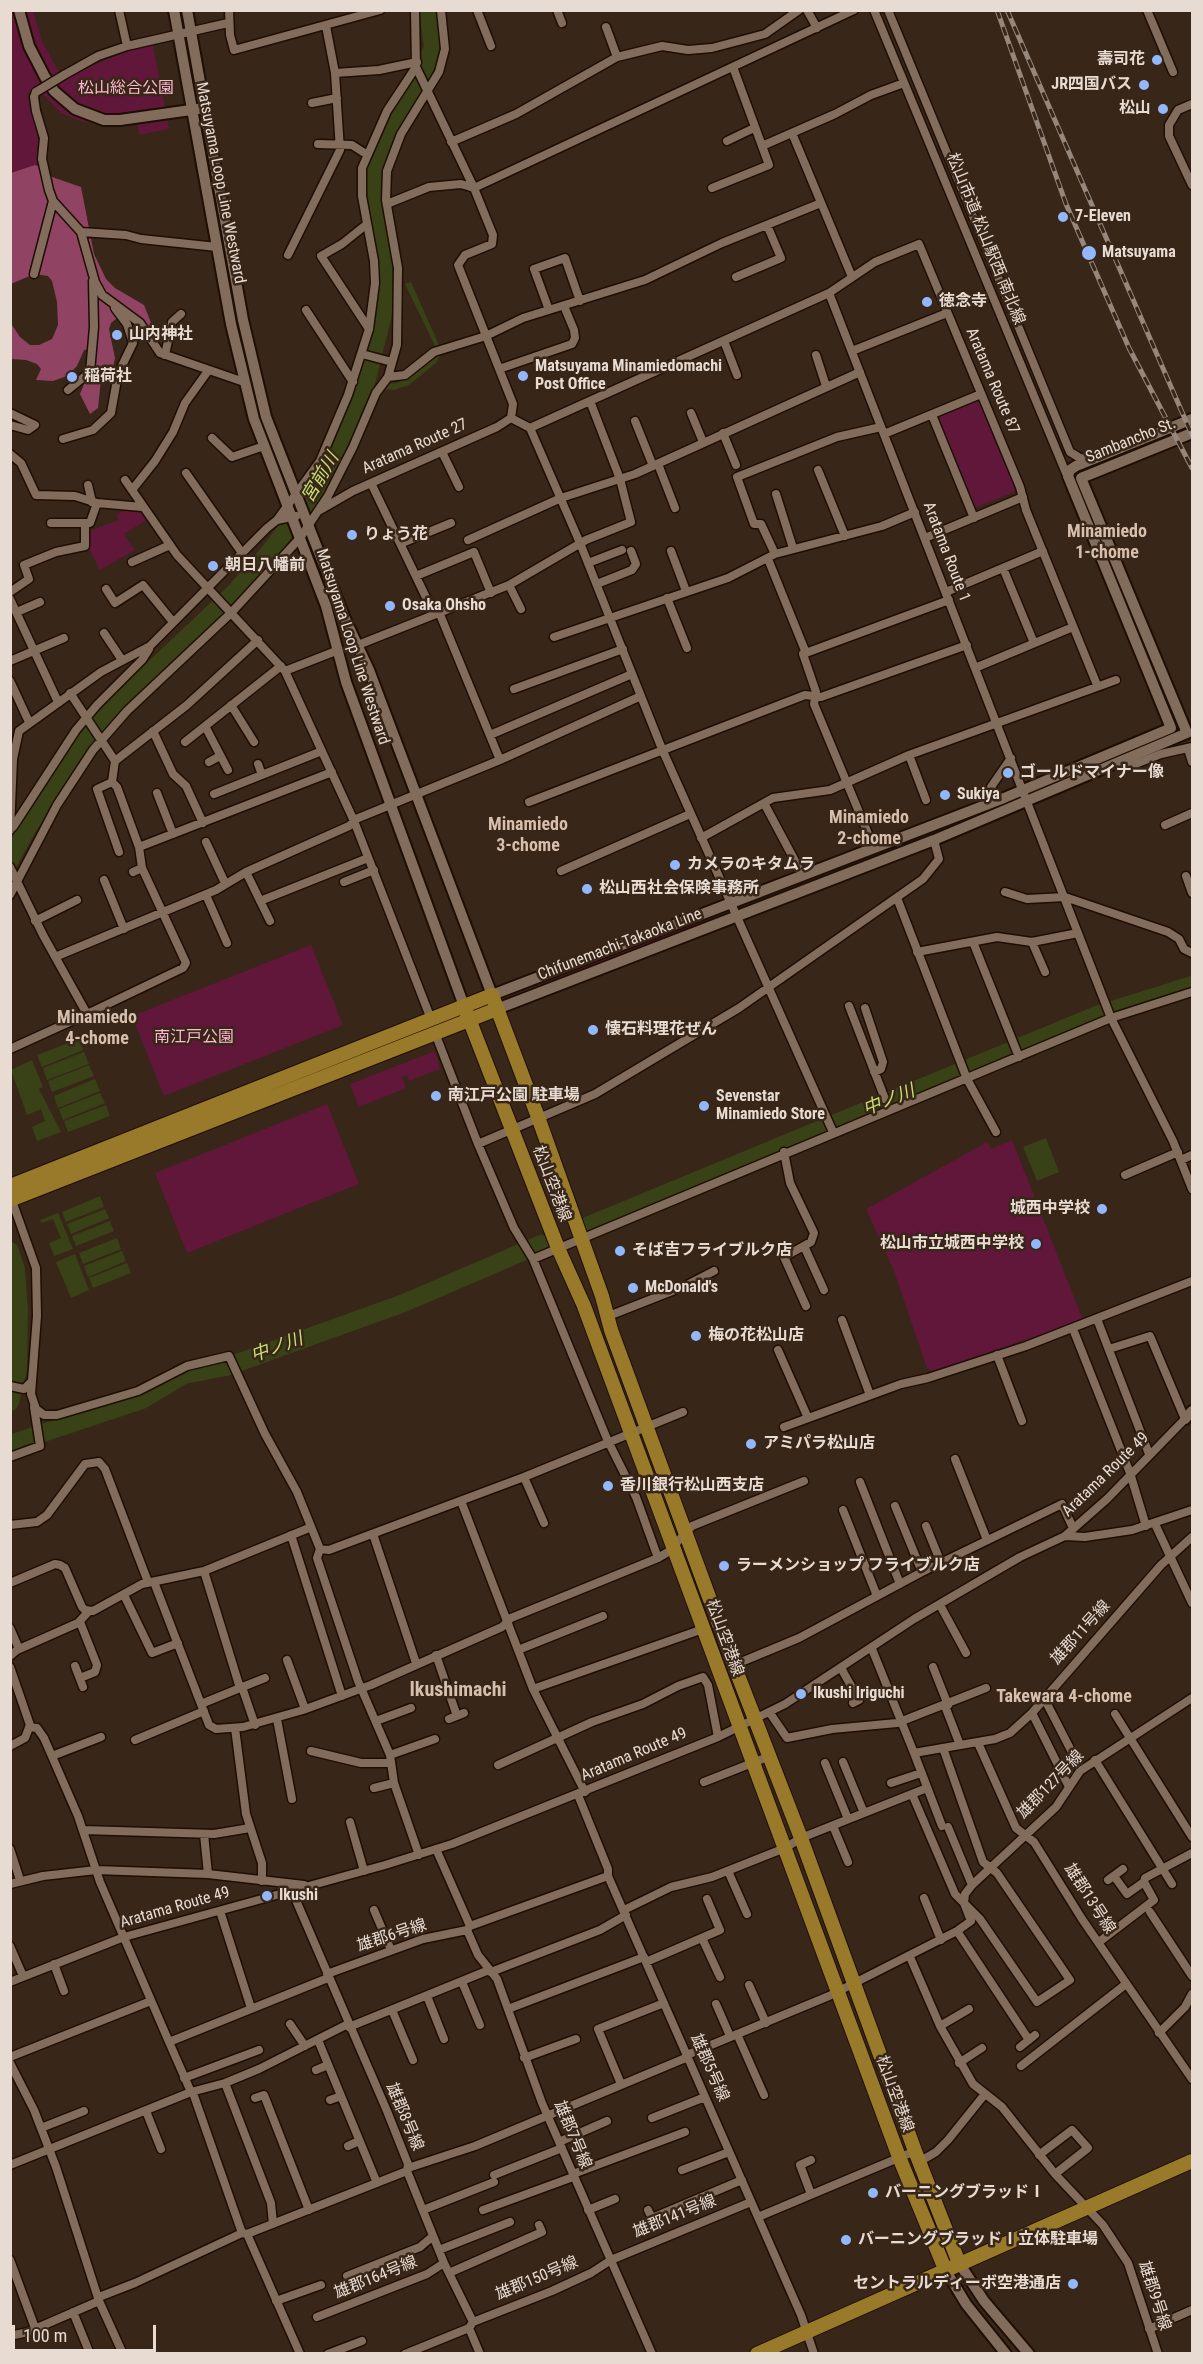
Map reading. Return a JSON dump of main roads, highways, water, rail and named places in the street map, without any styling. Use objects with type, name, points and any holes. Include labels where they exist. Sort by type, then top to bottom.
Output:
[{"type":"main road","name":"松山空港線","points":[[945,2269],[900,2157],[584,1306],[558,1248],[464,1006],[492,995],[538,1117],[646,1427],[801,1838],[917,2157],[959,2263]]},
{"type":"main road","points":[[11,1196],[464,1006]]},
{"type":"main road","points":[[11,1196],[497,1009]]},
{"type":"main road","points":[[757,2354],[1192,2161]]},
{"type":"waterway","name":"宮前川","points":[[10,860],[28,827],[85,741],[113,707],[235,592],[271,550],[321,484],[345,435],[367,379],[383,314],[384,250],[374,206],[373,178],[385,137],[422,76],[433,47],[428,10]]},
{"type":"waterway","name":"中ノ川","points":[[589,1225],[1099,1014],[1192,985]]},
{"type":"waterway","name":"中ノ川","points":[[10,1444],[142,1400],[184,1375],[226,1367],[404,1303],[541,1244]]},
{"type":"waterway","name":"宮前川","points":[[10,1251],[16,1270],[19,1310],[18,1369],[10,1402]]},
{"type":"railway","points":[[997,10],[1066,204],[1129,348],[1192,468]]},
{"type":"railway","points":[[1007,10],[1192,435]]},
{"type":"place","name":"壽司花","points":[[1157,60]]},
{"type":"place","name":"JR四国バス","points":[[1144,85]]},
{"type":"place","name":"松山","points":[[1163,109]]},
{"type":"place","name":"7-Eleven","points":[[1063,217]]},
{"type":"place","name":"Matsuyama","points":[[1089,253]]},
{"type":"place","name":"徳念寺","points":[[927,302]]},
{"type":"place","name":"山内神社","points":[[117,335]]},
{"type":"place","name":"Matsuyama Minamiedomachi Post Office","points":[[523,376]]},
{"type":"place","name":"稲荷社","points":[[72,377]]},
{"type":"place","name":"りょう花","points":[[352,535]]},
{"type":"place","name":"朝日八幡前","points":[[213,566]]},
{"type":"place","name":"Osaka Ohsho","points":[[390,606]]},
{"type":"place","name":"ゴールドマイナー像","points":[[1008,773]]},
{"type":"place","name":"Sukiya","points":[[945,795]]},
{"type":"place","name":"カメラのキタムラ","points":[[675,865]]},
{"type":"place","name":"松山西社会保険事務所","points":[[587,889]]},
{"type":"place","name":"懐石料理花ぜん","points":[[593,1030]]},
{"type":"place","name":"南江戸公園 駐車場","points":[[436,1096]]},
{"type":"place","name":"Sevenstar Minamiedo Store","points":[[704,1106]]},
{"type":"place","name":"城西中学校","points":[[1102,1209]]},
{"type":"place","name":"松山市立城西中学校","points":[[1036,1244]]},
{"type":"place","name":"そば吉フライブルク店","points":[[620,1251]]},
{"type":"place","name":"McDonald's","points":[[633,1288]]},
{"type":"place","name":"梅の花松山店","points":[[696,1336]]},
{"type":"place","name":"アミパラ松山店","points":[[751,1444]]},
{"type":"place","name":"香川銀行松山西支店","points":[[608,1486]]},
{"type":"place","name":"ラーメンショップ フライブルク店","points":[[724,1566]]},
{"type":"place","name":"Ikushi Iriguchi","points":[[801,1694]]},
{"type":"place","name":"Ikushi","points":[[267,1896]]},
{"type":"place","name":"バーニングブラッドⅠ","points":[[873,2193]]},
{"type":"place","name":"バーニングブラッドⅠ立体駐車場","points":[[846,2240]]},
{"type":"place","name":"セントラルディーボ空港通店","points":[[1073,2284]]},
{"type":"district","name":"Minamiedo 1-chome","points":[[1107,542]]},
{"type":"district","name":"Minamiedo 2-chome","points":[[869,828]]},
{"type":"district","name":"Minamiedo 3-chome","points":[[528,835]]},
{"type":"district","name":"Minamiedo 4-chome","points":[[97,1028]]},
{"type":"district","name":"Ikushimachi","points":[[458,1691]]},
{"type":"district","name":"Takewara 4-chome","points":[[1064,1697]]},
{"type":"park label","name":"松山総合公園","points":[[126,89]]},
{"type":"park label","name":"南江戸公園","points":[[194,1038]]}]
